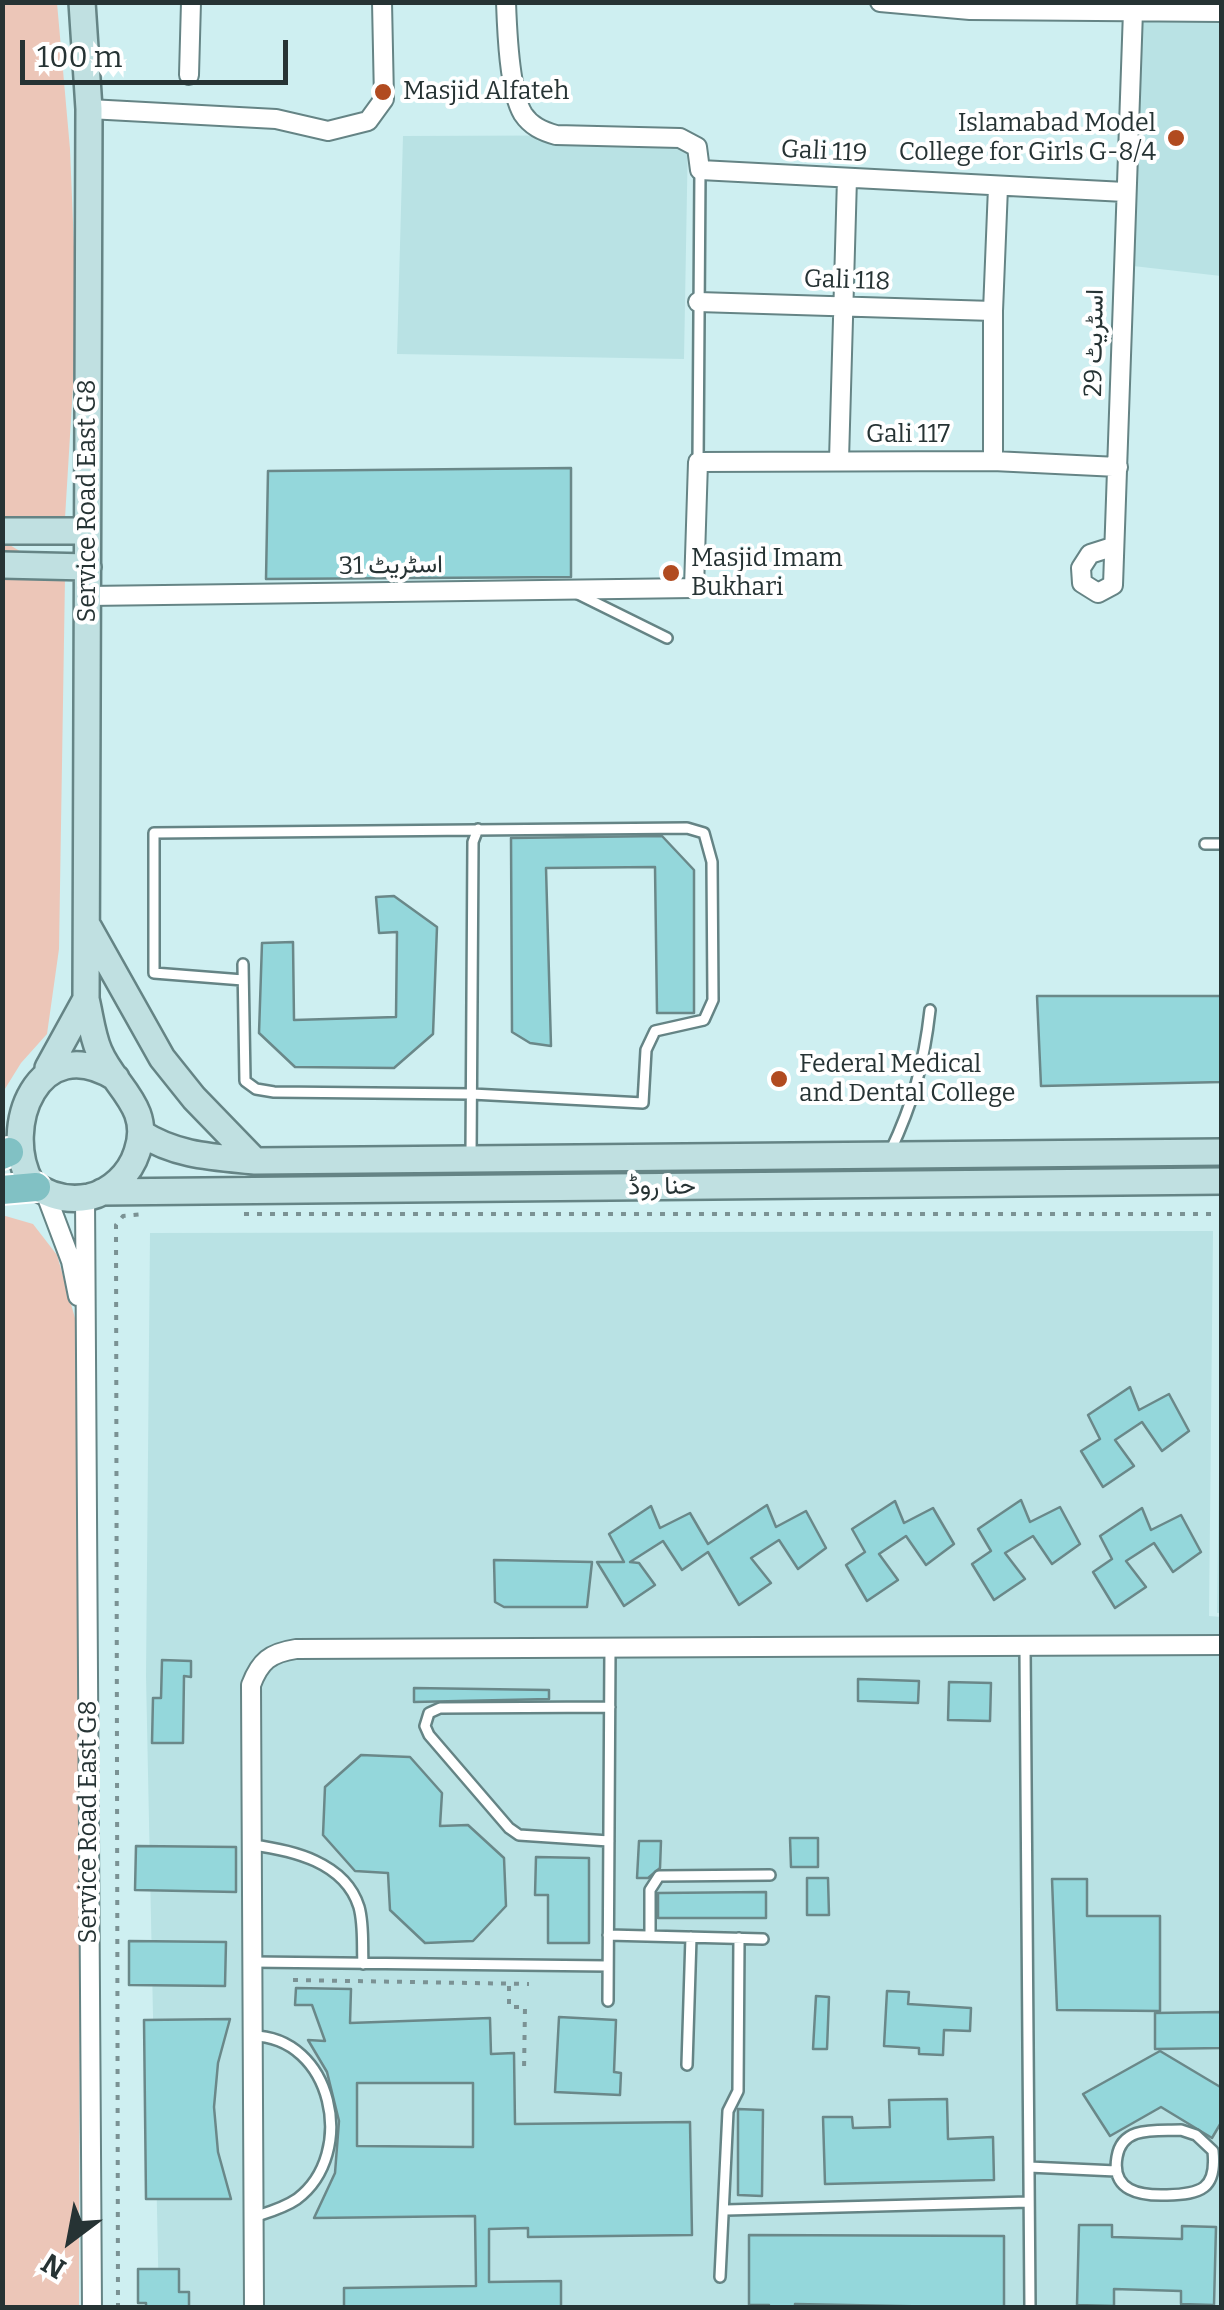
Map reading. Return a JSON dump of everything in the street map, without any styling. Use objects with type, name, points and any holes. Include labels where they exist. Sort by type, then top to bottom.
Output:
[{"type":"main road","points":[[2,1190],[40,1190]]},
{"type":"street","name":"Service Road East G8","points":[[82,2],[88,108],[86,999]]},
{"type":"street","points":[[189,75],[191,2]]},
{"type":"street","points":[[88,108],[276,119],[328,131],[368,121],[384,99],[382,2]]},
{"type":"street","points":[[506,2],[515,94],[527,120],[556,135],[680,138],[696,147],[700,170]]},
{"type":"street","points":[[880,2],[1222,12]]},
{"type":"street","name":"اسٹریٹ 29","points":[[1112,547],[1090,554],[1081,568],[1082,583],[1098,593],[1113,585],[1133,11]]},
{"type":"street","name":"Gali 119","points":[[700,170],[1125,192]]},
{"type":"street","points":[[839,460],[847,178]]},
{"type":"street","points":[[994,460],[993,311],[998,187]]},
{"type":"street","name":"Gali 118","points":[[698,302],[993,311]]},
{"type":"street","name":"Gali 117","points":[[698,462],[994,460],[1118,467]]},
{"type":"street","name":"اسٹریٹ 31","points":[[88,596],[694,588],[698,462]]},
{"type":"street","points":[[2,531],[88,532]]},
{"type":"street","points":[[2,565],[88,567]]},
{"type":"street","points":[[86,924],[162,1058],[194,1098],[255,1161]]},
{"type":"street","points":[[48,1068],[86,999]]},
{"type":"street","points":[[86,999],[99,1051],[135,1103],[141,1133],[130,1168],[94,1195],[72,1198],[40,1190],[6,1153],[6,1126],[12,1102],[26,1081],[48,1068],[88,1064],[116,1078]]},
{"type":"street","name":"حنا روڈ","points":[[141,1133],[161,1146],[188,1154],[255,1161],[1222,1152]]},
{"type":"street","points":[[837,1185],[838,1156]]},
{"type":"street","name":"حنا روڈ","points":[[94,1195],[1222,1181]]},
{"type":"street","name":"Service Road East G8","points":[[40,1190],[71,1261],[86,1336]]},
{"type":"street","name":"Service Road East G8","points":[[92,2308],[86,1336],[94,1195]]},
{"type":"street","points":[[254,2308],[251,1686],[258,1665],[274,1652],[1222,1645]]},
{"type":"lane","points":[[698,462],[700,170]]},
{"type":"lane","points":[[567,588],[668,638]]},
{"type":"lane","points":[[243,964],[244,980],[245,1080],[256,1088],[274,1092],[472,1094],[643,1103],[646,1050],[655,1030],[704,1020],[713,1000],[712,862],[704,833],[687,828],[154,832],[154,972],[244,980]]},
{"type":"lane","points":[[471,1159],[473,842],[478,829]]},
{"type":"lane","points":[[1205,844],[1222,844]]},
{"type":"lane","points":[[889,1155],[909,1113],[924,1065],[930,1010]]},
{"type":"lane","points":[[608,2000],[610,1648]]},
{"type":"lane","points":[[1025,1648],[1030,2308]]},
{"type":"lane","points":[[608,1841],[519,1835],[509,1828],[425,1726],[429,1713],[440,1708],[610,1707]]},
{"type":"lane","points":[[252,1844],[294,1850],[321,1864],[344,1884],[358,1903],[362,1964]]},
{"type":"lane","points":[[650,1936],[650,1890],[659,1876],[770,1875]]},
{"type":"lane","points":[[608,1936],[763,1939]]},
{"type":"lane","points":[[687,2065],[691,1936]]},
{"type":"lane","points":[[720,2277],[728,2112],[738,2091],[740,1938]]},
{"type":"lane","points":[[252,1962],[608,1966]]},
{"type":"lane","points":[[252,2036],[272,2036],[311,2066],[332,2116],[332,2141],[315,2180],[279,2210],[254,2217]]},
{"type":"lane","points":[[1181,2130],[1196,2136],[1213,2151],[1212,2176],[1198,2192],[1189,2195],[1144,2196],[1132,2192],[1119,2180],[1116,2171],[1119,2148],[1134,2132],[1181,2130]]},
{"type":"lane","points":[[1028,2166],[1116,2171]]},
{"type":"lane","points":[[726,2210],[1028,2202]]},
{"type":"path","points":[[118,2308],[116,1226],[123,1216],[151,1214]]},
{"type":"path","points":[[230,1214],[1222,1214]]},
{"type":"path","points":[[293,1980],[529,1984]]},
{"type":"path","points":[[509,1984],[509,2007],[524,2007],[524,2071]]},
{"type":"shaded area","points":[[3,3],[57,3],[70,149],[77,321],[65,518],[3,517]]},
{"type":"shaded area","name":"Islamabad Model College for Girls G-8/4","points":[[1129,8],[1221,9],[1221,276],[1133,266]]},
{"type":"shaded area","points":[[688,135],[684,359],[397,354],[403,136]]},
{"type":"shaded area","points":[[3,541],[65,578],[59,949],[47,1034],[21,1063],[3,1092]]},
{"type":"shaded area","points":[[2,1215],[33,1224],[57,1255],[81,1339],[79,2307],[3,2307]]},
{"type":"shaded area","points":[[1213,1231],[1209,1616],[1222,1617],[1221,2307],[159,2307],[146,1676],[150,1233]]},
{"type":"shaded area","points":[[1221,1328],[1222,1613],[1217,1613]]},
{"type":"building","points":[[571,468],[571,577],[266,579],[268,471]]},
{"type":"building","points":[[662,836],[694,870],[694,1013],[657,1013],[655,867],[546,868],[551,1046],[530,1043],[512,1032],[511,838]]},
{"type":"building","points":[[394,896],[437,927],[433,1034],[394,1068],[295,1067],[259,1033],[262,943],[293,942],[294,1020],[396,1017],[397,932],[379,933],[376,897]]},
{"type":"building","points":[[1037,996],[1222,996],[1222,1082],[1041,1086]]},
{"type":"building","points":[[1130,1387],[1139,1410],[1169,1394],[1189,1431],[1162,1451],[1142,1422],[1115,1440],[1134,1466],[1103,1487],[1081,1451],[1100,1439],[1088,1415]]},
{"type":"building","points":[[1021,1500],[1030,1522],[1060,1507],[1080,1544],[1052,1564],[1033,1536],[1005,1553],[1025,1579],[994,1600],[972,1564],[991,1551],[978,1529]]},
{"type":"building","points":[[895,1501],[904,1523],[933,1508],[954,1544],[926,1565],[906,1536],[879,1554],[898,1580],[867,1601],[846,1565],[865,1552],[852,1529]]},
{"type":"building","points":[[767,1505],[776,1527],[806,1511],[826,1548],[798,1569],[779,1540],[751,1558],[771,1583],[739,1605],[708,1552],[682,1570],[663,1541],[630,1562],[639,1563],[655,1585],[624,1606],[597,1562],[624,1562],[609,1534],[651,1506],[660,1528],[690,1513],[708,1544]]},
{"type":"building","points":[[1142,1508],[1151,1530],[1181,1515],[1201,1552],[1173,1572],[1154,1543],[1126,1561],[1146,1587],[1115,1608],[1093,1572],[1112,1559],[1100,1536]]},
{"type":"building","points":[[494,1560],[592,1562],[587,1607],[504,1607],[495,1602]]},
{"type":"building","points":[[162,1660],[191,1661],[191,1677],[184,1676],[183,1743],[152,1743],[153,1698],[161,1698]]},
{"type":"building","points":[[858,1679],[919,1681],[918,1703],[858,1701]]},
{"type":"building","points":[[949,1682],[991,1683],[990,1721],[948,1720]]},
{"type":"building","points":[[414,1688],[549,1690],[549,1699],[414,1702]]},
{"type":"building","points":[[361,1755],[410,1757],[442,1793],[440,1826],[468,1825],[504,1858],[506,1906],[473,1941],[425,1943],[390,1910],[388,1873],[355,1871],[323,1835],[325,1787]]},
{"type":"building","points":[[790,1838],[818,1838],[818,1867],[791,1867]]},
{"type":"building","points":[[639,1841],[661,1841],[660,1868],[648,1878],[637,1878]]},
{"type":"building","points":[[136,1846],[236,1847],[236,1892],[135,1890]]},
{"type":"building","points":[[536,1857],[589,1858],[589,1943],[548,1943],[548,1895],[535,1895]]},
{"type":"building","points":[[807,1878],[828,1878],[829,1915],[807,1915]]},
{"type":"building","points":[[1052,1879],[1087,1879],[1087,1916],[1160,1916],[1160,2011],[1057,2010]]},
{"type":"building","points":[[766,1892],[766,1918],[658,1918],[658,1893]]},
{"type":"building","points":[[129,1941],[226,1942],[225,1986],[129,1985]]},
{"type":"building","points":[[296,1988],[351,1989],[350,2023],[490,2018],[491,2054],[514,2053],[515,2124],[690,2122],[692,2235],[528,2237],[528,2228],[489,2229],[489,2282],[561,2281],[561,2308],[344,2308],[344,2288],[476,2286],[475,2216],[314,2218],[335,2173],[339,2121],[327,2072],[308,2040],[325,2041],[312,2005],[295,2005]],"holes":[[[357,2083],[473,2083],[473,2147],[357,2146]]]},
{"type":"building","points":[[887,1991],[909,1992],[908,2004],[971,2008],[970,2031],[944,2030],[943,2055],[919,2054],[919,2048],[884,2046]]},
{"type":"building","points":[[816,1996],[829,1997],[827,2049],[813,2049]]},
{"type":"building","points":[[1222,2012],[1222,2048],[1155,2049],[1155,2013]]},
{"type":"building","points":[[559,2017],[616,2020],[614,2072],[621,2073],[620,2095],[555,2092]]},
{"type":"building","points":[[230,2019],[218,2063],[214,2107],[218,2152],[231,2199],[146,2199],[144,2020]]},
{"type":"building","points":[[1160,2051],[1222,2088],[1222,2121],[1212,2138],[1161,2107],[1110,2136],[1083,2094]]},
{"type":"building","points":[[947,2099],[948,2139],[993,2137],[994,2180],[825,2184],[823,2117],[852,2117],[853,2128],[890,2127],[889,2100]]},
{"type":"building","points":[[738,2109],[763,2110],[762,2196],[738,2195]]},
{"type":"building","points":[[1079,2225],[1112,2225],[1112,2237],[1182,2239],[1182,2226],[1216,2227],[1214,2305],[1181,2304],[1181,2291],[1114,2289],[1114,2306],[1077,2305]]},
{"type":"building","points":[[749,2235],[1004,2236],[1004,2308],[749,2305]]},
{"type":"building","points":[[138,2269],[179,2269],[179,2292],[189,2292],[189,2308],[146,2308],[146,2303],[138,2303]]},
{"type":"place","name":"Masjid Alfateh","points":[[383,92]]},
{"type":"place","name":"Islamabad Model College for Girls G-8/4","points":[[1176,138]]},
{"type":"place","name":"Masjid Imam Bukhari","points":[[671,573]]},
{"type":"place","name":"Federal Medical and Dental College","points":[[779,1079]]}]
